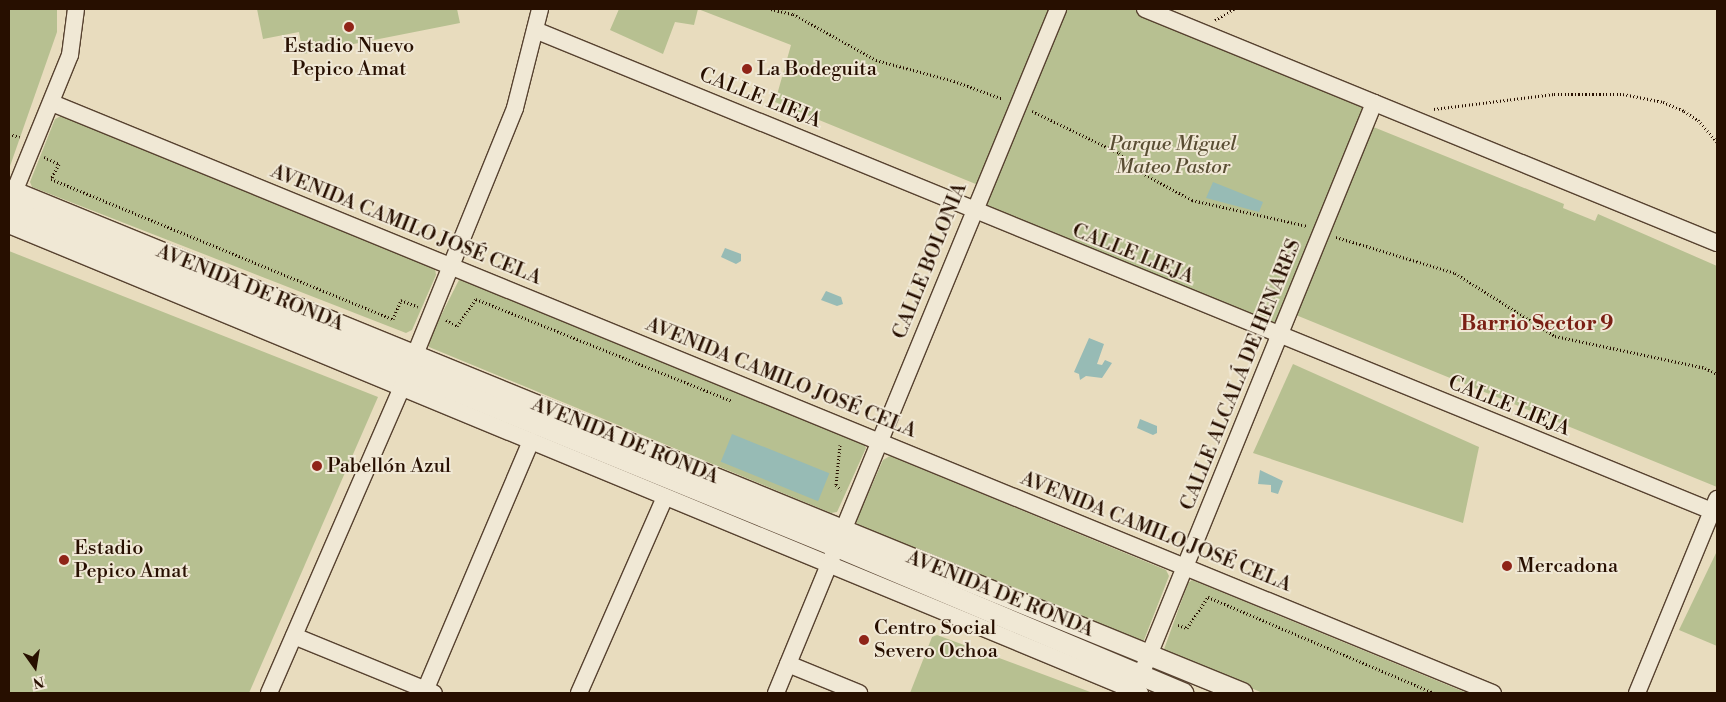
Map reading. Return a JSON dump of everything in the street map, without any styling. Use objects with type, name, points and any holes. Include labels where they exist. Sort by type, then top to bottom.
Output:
[{"type":"street","points":[[10,199],[52,103],[70,56],[76,9]]},
{"type":"street","points":[[269,693],[408,372],[515,108],[540,9]]},
{"type":"street","name":"CALLE BOLONIA","points":[[776,693],[841,538],[878,441],[1058,9]]},
{"type":"street","points":[[1145,9],[1717,243]]},
{"type":"street","name":"CALLE LIEJA","points":[[536,30],[758,118],[973,211],[1281,337],[1716,507]]},
{"type":"street","name":"AVENIDA CAMILO JOSÉ CELA","points":[[52,103],[1493,693]]},
{"type":"street","name":"CALLE ALCALÁ DE HENARES","points":[[1137,688],[1185,566],[1281,337],[1374,103]]},
{"type":"street","name":"AVENIDA DE RONDA","points":[[10,199],[408,372],[530,441],[829,565],[1137,688],[1183,693]]},
{"type":"street","name":"AVENIDA DE RONDA","points":[[9,225],[408,372],[1242,693]]},
{"type":"street","points":[[294,636],[428,692],[530,441]]},
{"type":"street","points":[[579,693],[665,497]]},
{"type":"street","points":[[1637,693],[1716,507]]},
{"type":"street","name":"AVENIDA DE RONDA","points":[[841,538],[1137,688]]},
{"type":"street","points":[[788,664],[859,693]]},
{"type":"path","points":[[771,9],[792,14],[876,60],[954,81],[1017,105],[1119,154],[1142,173],[1192,200],[1323,232],[1382,254],[1455,273],[1555,336],[1705,368],[1717,374]]},
{"type":"path","points":[[1420,121],[1434,109],[1463,103],[1554,94],[1623,94],[1663,102],[1684,111],[1698,120],[1717,142]]},
{"type":"path","points":[[1175,624],[1186,628],[1208,597],[1434,693]]},
{"type":"green space","points":[[9,9],[57,9],[57,32],[9,169]]},
{"type":"green space","name":"Estadio Nuevo Pepico Amat","points":[[257,9],[457,9],[460,23],[303,54],[299,32],[263,39]]},
{"type":"green space","points":[[619,9],[698,9],[694,25],[675,22],[663,54],[610,30]]},
{"type":"green space","name":"Parque Miguel Mateo Pastor","points":[[698,9],[1145,9],[1374,103],[1366,124],[1564,204],[1563,208],[1595,221],[1598,214],[1717,266],[1717,487],[1291,313],[1281,337],[973,211],[983,187],[775,102],[791,45]]},
{"type":"green space","points":[[61,116],[435,268],[436,275],[412,330],[406,333],[32,187],[30,182],[55,119]]},
{"type":"green space","points":[[9,251],[378,397],[249,693],[9,693]]},
{"type":"green space","points":[[460,278],[864,444],[866,448],[837,512],[831,513],[429,347],[428,341]]},
{"type":"green space","points":[[1293,364],[1479,447],[1463,523],[1253,453]]},
{"type":"green space","points":[[890,456],[1166,570],[1169,576],[1144,640],[1139,641],[858,527],[856,521],[883,460]]},
{"type":"green space","points":[[1717,551],[1717,646],[1679,630]]},
{"type":"green space","points":[[1192,580],[1467,693],[1263,693],[1163,652],[1188,583]]},
{"type":"green space","points":[[937,635],[1093,693],[910,693],[932,637]]},
{"type":"water","points":[[1213,182],[1263,202],[1259,212],[1206,198]]},
{"type":"water","points":[[725,248],[741,254],[741,261],[736,264],[721,257]]},
{"type":"water","points":[[826,291],[841,297],[843,304],[837,306],[821,300]]},
{"type":"water","points":[[1089,338],[1104,344],[1097,364],[1102,365],[1105,360],[1112,363],[1102,378],[1086,376],[1080,380],[1079,374],[1074,372]]},
{"type":"water","points":[[1140,419],[1157,426],[1157,433],[1153,435],[1137,428]]},
{"type":"water","points":[[732,434],[829,473],[818,501],[721,462]]},
{"type":"water","points":[[1260,470],[1283,481],[1278,494],[1271,492],[1271,485],[1258,484]]},
{"type":"place","name":"Estadio Nuevo Pepico Amat","points":[[349,27]]},
{"type":"place","name":"La Bodeguita","points":[[747,69]]},
{"type":"place","name":"Pabellón Azul","points":[[317,466]]},
{"type":"place","name":"Estadio Pepico Amat","points":[[64,560]]},
{"type":"place","name":"Mercadona","points":[[1507,566]]},
{"type":"place","name":"Centro Social Severo Ochoa","points":[[864,640]]},
{"type":"district","name":"Barrio Sector 9","points":[[1537,324]]}]
